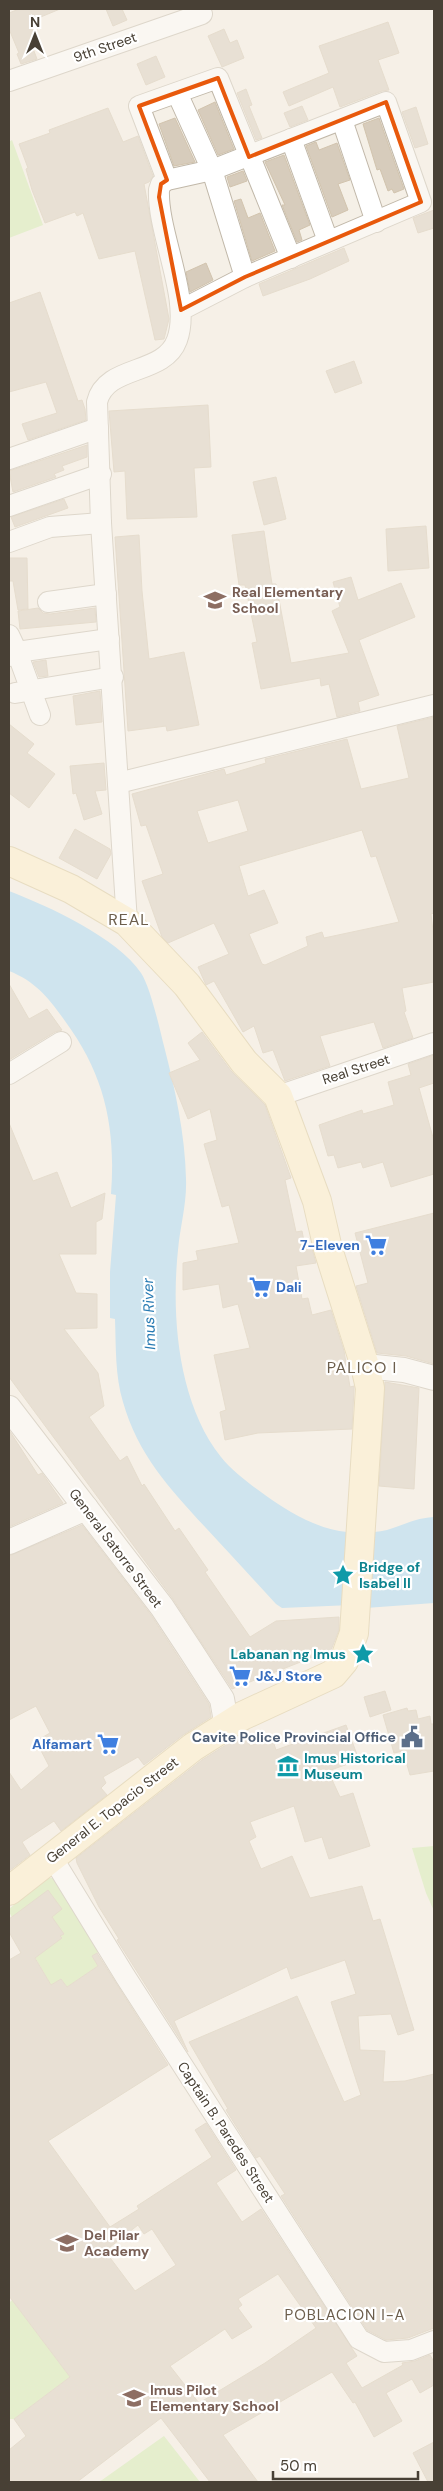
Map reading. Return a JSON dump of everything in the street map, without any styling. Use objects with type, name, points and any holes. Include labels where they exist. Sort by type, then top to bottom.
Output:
[{"type":"main road","points":[[9,861],[71,889],[128,922],[187,985],[244,1062],[278,1096]]},
{"type":"main road","name":"General E. Topacio Street","points":[[9,1891],[154,1776],[233,1721],[333,1674],[344,1661],[354,1634],[370,1412],[370,1388],[365,1366],[328,1249],[317,1201],[278,1096]]},
{"type":"street","name":"9th Street","points":[[9,81],[202,14]]},
{"type":"street","points":[[166,180],[139,106],[218,78],[290,258]]},
{"type":"street","points":[[178,93],[212,170],[245,277]]},
{"type":"street","points":[[128,922],[113,677],[101,523],[101,474],[97,402],[99,392],[110,381],[158,360],[169,352],[178,340],[181,310],[159,197],[161,184],[166,180],[212,170],[249,157],[386,102],[421,202],[245,277],[181,310]]},
{"type":"street","points":[[342,120],[376,222]]},
{"type":"street","points":[[290,139],[328,241]]},
{"type":"street","points":[[9,459],[98,428]]},
{"type":"street","points":[[9,506],[101,474]]},
{"type":"street","points":[[9,542],[50,527],[101,523]]},
{"type":"street","points":[[48,602],[106,594]]},
{"type":"street","points":[[40,715],[23,691],[11,648],[109,639]]},
{"type":"street","points":[[23,691],[113,677]]},
{"type":"street","points":[[118,783],[434,705]]},
{"type":"street","points":[[9,1074],[61,1042]]},
{"type":"street","name":"Real Street","points":[[278,1096],[434,1043]]},
{"type":"street","points":[[365,1366],[404,1370],[434,1378]]},
{"type":"street","name":"General Satorre Street","points":[[9,1408],[162,1607],[219,1692],[224,1707],[233,1721]]},
{"type":"street","points":[[9,1542],[86,1508]]},
{"type":"street","points":[[219,1692],[234,1701],[269,1703]]},
{"type":"street","name":"Captain B. Paredes Street","points":[[52,1856],[125,1976],[359,2339],[384,2352],[411,2350],[434,2340]]},
{"type":"highlighted area","points":[[218,78],[249,157],[386,102],[421,202],[245,277],[181,310],[159,197],[161,184],[167,180],[139,106]]},
{"type":"green space","points":[[12,140],[43,225],[9,238],[9,142]]},
{"type":"green space","points":[[434,1846],[434,1911],[426,1893],[412,1848]]},
{"type":"green space","points":[[47,1878],[56,1878],[102,1950],[92,1956],[98,1966],[67,1987],[61,1979],[51,1985],[9,1912],[9,1909]]},
{"type":"green space","points":[[12,2300],[70,2377],[14,2419],[9,2419],[9,2303]]},
{"type":"green space","points":[[164,2436],[200,2482],[97,2482],[102,2480]]},
{"type":"water","name":"Imus River","points":[[9,891],[62,914],[99,936],[130,960],[141,973],[148,988],[176,1095],[182,1128],[185,1162],[185,1197],[176,1276],[177,1330],[187,1385],[195,1411],[207,1435],[221,1457],[236,1473],[293,1513],[325,1528],[347,1532],[372,1532],[387,1530],[415,1520],[434,1517],[434,1603],[352,1609],[351,1605],[282,1608],[276,1604],[180,1499],[146,1455],[129,1421],[120,1392],[117,1371],[115,1319],[110,1318],[110,1272],[116,1195],[111,1194],[112,1147],[105,1103],[90,1062],[79,1041],[59,1013],[34,985],[9,971]]},
{"type":"building","points":[[19,9],[60,9],[31,21],[40,42],[32,46],[37,59],[21,64],[17,54],[19,53],[9,29],[9,13]]},
{"type":"building","points":[[106,9],[122,9],[127,20],[113,26]]},
{"type":"building","points":[[388,22],[399,53],[378,60],[389,90],[340,107],[333,87],[289,106],[283,92],[329,73],[319,46]]},
{"type":"building","points":[[224,29],[230,43],[237,40],[244,58],[222,67],[208,36]]},
{"type":"building","points":[[156,56],[165,77],[146,85],[137,64]]},
{"type":"building","points":[[246,89],[252,105],[249,106],[262,138],[256,140],[237,93]]},
{"type":"building","points":[[215,102],[234,149],[218,155],[198,110]]},
{"type":"building","points":[[302,106],[308,120],[290,127],[284,113]]},
{"type":"building","points":[[416,107],[428,144],[415,148],[402,112]]},
{"type":"building","points":[[108,108],[123,142],[138,136],[153,176],[149,182],[144,184],[169,319],[164,339],[155,340],[135,251],[99,259],[83,213],[77,216],[75,212],[45,223],[32,190],[26,169],[28,168],[19,144],[50,133],[49,130]]},
{"type":"building","points":[[175,118],[195,162],[174,166],[159,124]]},
{"type":"building","points":[[379,118],[404,189],[394,193],[392,189],[388,191],[380,169],[377,170],[363,124]]},
{"type":"building","points":[[316,142],[319,150],[337,143],[350,180],[338,184],[348,210],[332,217],[306,146]]},
{"type":"building","points":[[284,155],[310,225],[299,230],[302,240],[297,242],[282,205],[285,205],[265,162]]},
{"type":"building","points":[[243,171],[247,181],[230,187],[227,177]]},
{"type":"building","points":[[241,199],[248,218],[260,213],[275,251],[252,261],[234,201]]},
{"type":"building","points":[[434,210],[434,228],[418,233],[413,218]]},
{"type":"building","points":[[344,248],[349,261],[310,279],[263,296],[259,284]]},
{"type":"building","points":[[206,263],[213,280],[190,292],[186,272]]},
{"type":"building","points":[[40,292],[78,401],[82,400],[86,420],[28,440],[22,424],[57,413],[46,382],[9,392],[9,303]]},
{"type":"building","points":[[354,361],[362,383],[335,393],[326,371]]},
{"type":"building","points":[[208,405],[211,467],[194,468],[197,517],[127,519],[125,471],[114,472],[109,411]]},
{"type":"building","points":[[87,445],[87,457],[62,466],[64,470],[54,474],[56,477],[13,492],[9,471]]},
{"type":"building","points":[[276,477],[286,519],[264,525],[253,482]]},
{"type":"building","points":[[64,499],[68,508],[15,527],[11,517]]},
{"type":"building","points":[[426,526],[429,568],[388,571],[386,529]]},
{"type":"building","points":[[264,531],[272,584],[276,584],[291,663],[349,653],[332,611],[340,607],[333,582],[351,577],[358,600],[401,583],[415,617],[359,640],[379,695],[358,702],[360,711],[337,717],[329,684],[321,686],[320,678],[261,689],[252,643],[257,642],[245,585],[239,585],[232,535]]},
{"type":"building","points":[[139,535],[142,591],[149,659],[184,652],[199,725],[167,731],[166,726],[128,731],[115,537]]},
{"type":"building","points":[[9,558],[27,558],[28,609],[18,610],[13,581],[9,581]]},
{"type":"building","points":[[38,608],[43,613],[50,614],[95,608],[96,622],[20,629],[18,611]]},
{"type":"building","points":[[46,660],[48,676],[39,677],[33,662]]},
{"type":"building","points":[[100,691],[102,722],[76,725],[73,696]]},
{"type":"building","points":[[434,717],[434,913],[431,914],[434,939],[434,982],[402,988],[406,1011],[404,1012],[413,1038],[383,1048],[374,1022],[320,1036],[330,1066],[285,1081],[273,1050],[263,1053],[254,1026],[243,1032],[214,981],[206,985],[198,967],[229,954],[214,923],[168,943],[162,937],[142,881],[163,874],[146,825],[141,826],[132,794],[224,769],[226,775],[266,763],[265,759],[347,739],[361,789],[409,778],[397,726]],"holes":[[[238,800],[248,831],[208,843],[197,811]],[[362,830],[371,857],[376,856],[399,922],[324,938],[322,932],[306,937],[308,946],[265,965],[262,964],[249,934],[278,923],[264,890],[248,896],[239,866]]]},
{"type":"building","points":[[9,724],[34,744],[27,753],[55,774],[29,808],[9,793]]},
{"type":"building","points":[[104,763],[106,790],[95,791],[102,814],[84,820],[76,793],[73,794],[70,766]]},
{"type":"building","points":[[75,829],[110,849],[111,854],[97,879],[59,858]]},
{"type":"building","points":[[9,984],[29,1019],[47,1009],[62,1030],[55,1032],[9,1060]]},
{"type":"building","points":[[202,1032],[231,1071],[265,1105],[291,1178],[285,1180],[296,1232],[302,1231],[305,1246],[311,1245],[316,1263],[296,1266],[302,1299],[308,1298],[312,1315],[331,1310],[344,1351],[350,1387],[354,1386],[352,1429],[258,1433],[225,1440],[220,1412],[226,1410],[214,1355],[250,1348],[238,1304],[223,1308],[219,1284],[183,1290],[183,1263],[198,1260],[196,1251],[239,1243],[229,1205],[222,1207],[204,1144],[217,1140],[210,1109],[188,1119],[169,1073],[200,1060],[188,1043]]},
{"type":"building","points":[[434,1055],[434,1083],[419,1088],[434,1141],[434,1174],[391,1187],[383,1162],[363,1168],[361,1162],[338,1168],[334,1155],[328,1156],[319,1125],[362,1110],[363,1114],[394,1105],[388,1082],[411,1075],[408,1064]]},
{"type":"building","points":[[9,1123],[33,1181],[57,1172],[71,1208],[105,1193],[102,1219],[96,1222],[96,1254],[59,1254],[76,1293],[97,1294],[97,1328],[64,1329],[98,1373],[104,1406],[89,1417],[120,1461],[127,1456],[142,1486],[144,1484],[175,1531],[179,1528],[208,1570],[205,1572],[250,1637],[276,1621],[339,1617],[339,1630],[331,1650],[232,1689],[173,1599],[9,1377]]},
{"type":"building","points":[[434,1213],[434,1364],[406,1356],[377,1353],[356,1286],[368,1283],[355,1233]]},
{"type":"building","points":[[385,1382],[419,1388],[414,1489],[379,1486]]},
{"type":"building","points":[[9,1430],[38,1475],[42,1473],[63,1503],[9,1527]]},
{"type":"building","points":[[82,1525],[151,1615],[209,1704],[211,1717],[183,1735],[144,1765],[138,1757],[103,1777],[106,1783],[101,1788],[107,1795],[61,1831],[54,1821],[22,1842],[30,1855],[9,1871],[9,1772],[21,1790],[49,1766],[36,1741],[50,1733],[36,1706],[9,1720],[9,1556]]},
{"type":"building","points":[[385,1691],[391,1710],[370,1717],[364,1697]]},
{"type":"building","name":"Cavite Police Provincial Office","points":[[407,1708],[408,1711],[416,1710],[418,1719],[430,1716],[431,1724],[434,1724],[434,1771],[410,1775],[403,1751],[394,1753],[383,1715]]},
{"type":"building","points":[[346,1725],[359,1760],[328,1771],[340,1797],[353,1793],[370,1846],[329,1859],[322,1837],[305,1842],[294,1806],[250,1822],[256,1837],[249,1841],[261,1869],[292,1856],[310,1898],[362,1886],[373,1921],[380,1919],[414,2030],[398,2035],[391,2014],[358,2016],[360,2050],[385,2051],[383,2082],[405,2081],[434,2074],[434,2328],[408,2338],[386,2340],[367,2330],[281,2196],[285,2194],[260,2156],[256,2158],[226,2110],[228,2109],[189,2042],[297,1996],[344,2102],[361,2095],[331,2002],[356,1994],[345,1960],[291,1979],[287,1967],[174,2021],[188,2052],[117,1940],[119,1939],[99,1907],[76,1858],[202,1760],[245,1733],[250,1746],[272,1738],[276,1750]]},
{"type":"building","points":[[48,1890],[62,1909],[52,1917],[64,1934],[60,1936],[62,1938],[35,1958],[51,1985],[61,1979],[67,1987],[98,1966],[92,1956],[97,1953],[168,2065],[48,2141],[110,2227],[139,2209],[137,2206],[212,2157],[195,2130],[206,2123],[236,2170],[216,2183],[242,2222],[261,2209],[357,2356],[346,2363],[362,2388],[403,2365],[402,2363],[415,2361],[430,2355],[434,2362],[434,2385],[420,2393],[412,2379],[386,2393],[402,2421],[374,2437],[355,2402],[353,2403],[332,2372],[223,2435],[258,2482],[210,2482],[161,2418],[77,2482],[9,2482],[9,2450],[26,2436],[14,2419],[70,2377],[9,2296],[9,1960],[21,1953],[9,1932],[9,1919]],"holes":[[[138,2225],[144,2234],[152,2229],[176,2265],[135,2291],[105,2251]],[[278,2274],[316,2328],[265,2363],[199,2403],[170,2366],[225,2329],[232,2339],[252,2327],[238,2308],[242,2305],[238,2299]]]},
{"type":"building","points":[[434,2442],[434,2482],[428,2482],[413,2453]]},
{"type":"place","name":"Real Elementary School","points":[[215,600]]},
{"type":"place","name":"7-Eleven","points":[[376,1245]]},
{"type":"place","name":"Dali","points":[[260,1287]]},
{"type":"place","name":"Bridge of Isabel II","points":[[343,1575]]},
{"type":"place","name":"Labanan ng Imus","points":[[363,1654]]},
{"type":"place","name":"J&J Store","points":[[240,1676]]},
{"type":"place","name":"Cavite Police Provincial Office","points":[[412,1737]]},
{"type":"place","name":"Alfamart","points":[[108,1744]]},
{"type":"place","name":"Imus Historical Museum","points":[[288,1766]]},
{"type":"place","name":"Del Pilar Academy","points":[[67,2243]]},
{"type":"place","name":"Imus Pilot Elementary School","points":[[134,2398]]},
{"type":"district","name":"REAL","points":[[129,919]]},
{"type":"district","name":"PALICO I","points":[[362,1367]]},
{"type":"district","name":"POBLACION I-A","points":[[345,2315]]}]
